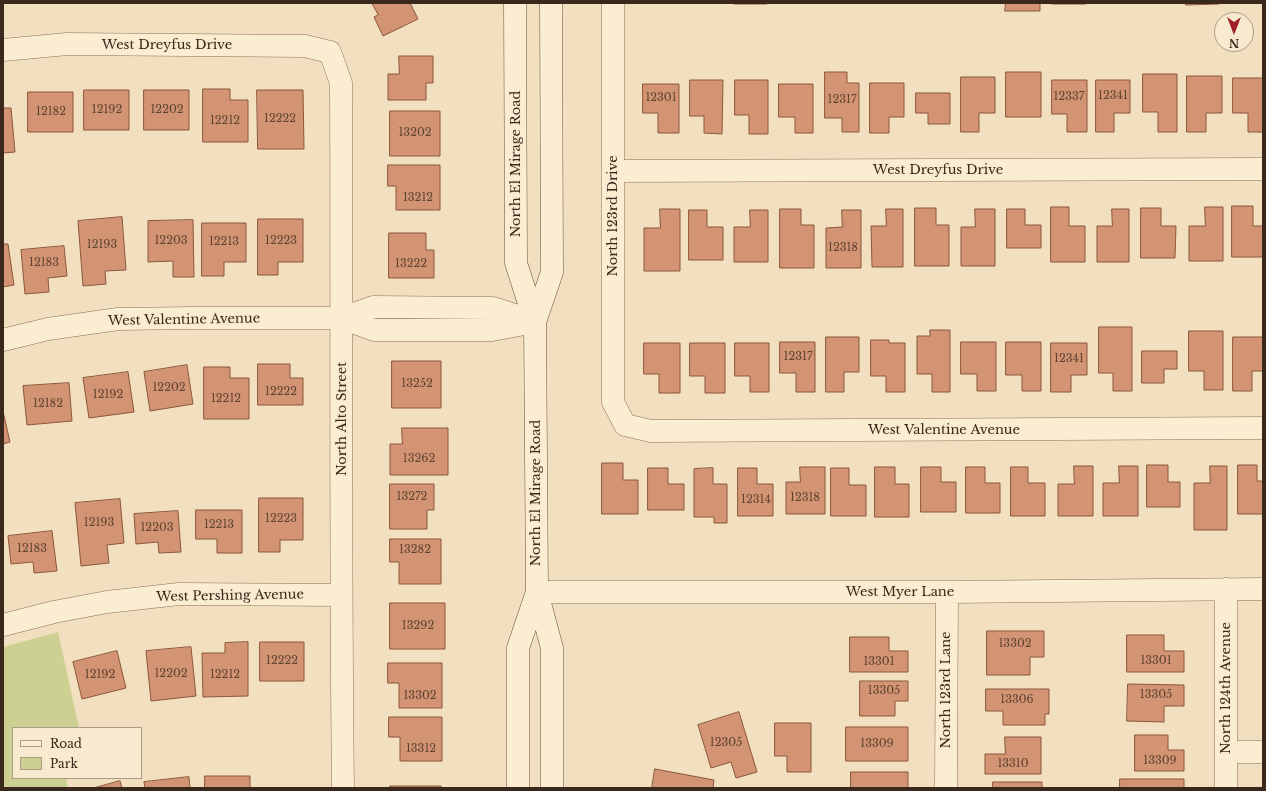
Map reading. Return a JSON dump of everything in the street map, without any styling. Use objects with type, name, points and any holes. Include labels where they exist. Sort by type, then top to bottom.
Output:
[{"type":"street","name":"North El Mirage Road","points":[[515,3],[516,263],[535,322],[537,592],[552,648],[552,788]]},
{"type":"street","name":"North El Mirage Road","points":[[535,322],[552,272],[551,3]]},
{"type":"street","name":"North 123rd Drive","points":[[613,3],[613,402],[625,425]]},
{"type":"street","name":"West Dreyfus Drive","points":[[3,50],[67,44],[306,46],[330,52]]},
{"type":"street","name":"North Alto Street","points":[[330,52],[341,83],[341,595],[343,788]]},
{"type":"street","name":"West Dreyfus Drive","points":[[613,171],[1263,169]]},
{"type":"street","name":"West Valentine Avenue","points":[[3,340],[48,329],[118,319],[342,318],[374,330],[492,330],[535,322]]},
{"type":"street","name":"West Valentine Avenue","points":[[625,425],[651,431],[1263,428]]},
{"type":"street","name":"North 124th Avenue","points":[[1226,589],[1226,788]]},
{"type":"street","name":"West Myer Lane","points":[[537,592],[947,592],[1263,589]]},
{"type":"street","name":"North El Mirage Road","points":[[518,788],[518,648],[537,592]]},
{"type":"street","name":"North 123rd Lane","points":[[946,788],[947,592]]},
{"type":"street","name":"West Pershing Avenue","points":[[3,625],[54,612],[107,602],[179,594],[341,595]]},
{"type":"street","points":[[1226,752],[1263,752]]},
{"type":"green space","points":[[58,632],[79,727],[12,727],[12,779],[66,779],[68,788],[3,788],[3,647]]},
{"type":"building","points":[[372,3],[410,3],[418,19],[383,36],[374,17],[378,15]]},
{"type":"building","points":[[767,3],[767,4],[734,4]]},
{"type":"building","points":[[1006,3],[1040,3],[1040,11],[1005,11]]},
{"type":"building","points":[[1086,3],[1086,4],[1052,4]]},
{"type":"building","points":[[1186,3],[1219,3],[1219,4],[1186,5]]},
{"type":"building","points":[[399,56],[433,56],[433,83],[426,83],[426,100],[388,100],[388,74],[399,74]]},
{"type":"building","points":[[825,72],[847,72],[847,83],[859,83],[859,132],[842,132],[842,118],[825,118]]},
{"type":"building","points":[[1006,72],[1041,72],[1041,117],[1006,117]]},
{"type":"building","points":[[1143,74],[1177,74],[1177,132],[1158,132],[1158,112],[1143,112]]},
{"type":"building","points":[[1187,76],[1222,76],[1222,113],[1206,113],[1206,132],[1187,132]]},
{"type":"building","points":[[961,77],[995,77],[995,113],[979,113],[979,132],[961,132]]},
{"type":"building","points":[[1233,78],[1263,78],[1263,132],[1248,132],[1248,113],[1233,113]]},
{"type":"building","points":[[690,80],[723,80],[722,134],[704,133],[704,116],[690,116]]},
{"type":"building","points":[[735,80],[768,80],[768,134],[749,134],[749,115],[735,115]]},
{"type":"building","points":[[1052,80],[1087,80],[1087,132],[1067,132],[1067,114],[1052,114]]},
{"type":"building","points":[[1096,80],[1130,80],[1130,113],[1114,113],[1114,132],[1096,132]]},
{"type":"building","points":[[870,83],[904,83],[904,117],[889,117],[889,133],[870,133]]},
{"type":"building","points":[[643,84],[679,84],[679,133],[658,133],[658,113],[643,113]]},
{"type":"building","points":[[779,84],[813,84],[813,133],[795,133],[795,117],[779,117]]},
{"type":"building","points":[[203,89],[230,89],[230,100],[248,100],[248,142],[203,142]]},
{"type":"building","points":[[84,90],[129,90],[129,130],[84,130]]},
{"type":"building","points":[[144,90],[189,90],[189,130],[144,130]]},
{"type":"building","points":[[257,90],[303,90],[304,149],[258,149]]},
{"type":"building","points":[[28,92],[73,92],[73,132],[28,132]]},
{"type":"building","points":[[916,93],[950,93],[950,124],[928,124],[928,113],[916,113]]},
{"type":"building","points":[[3,108],[11,108],[15,152],[3,153]]},
{"type":"building","points":[[390,111],[440,111],[440,156],[390,156]]},
{"type":"building","points":[[388,165],[440,165],[440,210],[396,210],[396,186],[388,186]]},
{"type":"building","points":[[1232,206],[1253,206],[1253,226],[1263,226],[1263,257],[1232,257]]},
{"type":"building","points":[[1051,207],[1069,207],[1069,226],[1085,226],[1085,262],[1051,262]]},
{"type":"building","points":[[1205,207],[1223,207],[1223,261],[1189,261],[1189,226],[1205,226]]},
{"type":"building","points":[[915,208],[936,208],[936,225],[949,225],[949,266],[915,266]]},
{"type":"building","points":[[1141,208],[1161,208],[1161,226],[1176,226],[1175,258],[1141,258]]},
{"type":"building","points":[[660,209],[680,209],[680,271],[644,271],[644,228],[660,228]]},
{"type":"building","points":[[780,209],[801,209],[801,225],[814,225],[814,268],[780,268]]},
{"type":"building","points":[[886,209],[903,209],[903,267],[872,267],[871,226],[886,226]]},
{"type":"building","points":[[975,209],[995,209],[995,266],[961,266],[961,227],[975,227]]},
{"type":"building","points":[[1007,209],[1025,209],[1025,225],[1041,225],[1041,248],[1007,248]]},
{"type":"building","points":[[1112,209],[1129,209],[1129,262],[1097,262],[1097,226],[1112,226]]},
{"type":"building","points":[[689,210],[707,210],[707,227],[723,227],[723,260],[689,260]]},
{"type":"building","points":[[750,210],[768,210],[768,262],[734,262],[734,227],[750,227]]},
{"type":"building","points":[[842,210],[861,210],[861,268],[826,268],[826,228],[842,227]]},
{"type":"building","points":[[122,217],[126,270],[105,271],[106,284],[83,286],[78,221]]},
{"type":"building","points":[[258,219],[303,219],[303,262],[278,262],[278,275],[258,275]]},
{"type":"building","points":[[193,220],[194,277],[173,277],[173,261],[148,262],[148,221]]},
{"type":"building","points":[[202,223],[246,223],[246,262],[224,262],[224,276],[202,276]]},
{"type":"building","points":[[389,233],[426,233],[426,250],[434,250],[434,278],[389,278]]},
{"type":"building","points":[[3,244],[8,244],[14,285],[3,287]]},
{"type":"building","points":[[64,246],[67,276],[48,278],[49,292],[25,294],[21,250]]},
{"type":"building","points":[[1099,327],[1132,327],[1132,391],[1113,391],[1113,373],[1099,373]]},
{"type":"building","points":[[930,330],[950,330],[950,392],[932,392],[932,374],[917,374],[917,336],[930,336]]},
{"type":"building","points":[[1189,331],[1223,331],[1223,390],[1204,390],[1204,371],[1189,371]]},
{"type":"building","points":[[826,337],[859,337],[859,372],[844,372],[844,392],[826,392]]},
{"type":"building","points":[[1233,337],[1263,337],[1263,371],[1252,371],[1252,391],[1233,391]]},
{"type":"building","points":[[871,340],[889,340],[889,343],[905,343],[905,392],[886,392],[886,376],[871,376]]},
{"type":"building","points":[[780,342],[815,342],[815,392],[796,392],[796,373],[780,373]]},
{"type":"building","points":[[961,342],[996,342],[996,391],[977,391],[977,374],[961,374]]},
{"type":"building","points":[[1006,342],[1041,342],[1041,391],[1022,391],[1022,375],[1006,375]]},
{"type":"building","points":[[644,343],[680,343],[680,393],[659,393],[659,374],[644,374]]},
{"type":"building","points":[[690,343],[725,343],[725,393],[705,393],[705,376],[690,376]]},
{"type":"building","points":[[735,343],[769,343],[769,392],[750,392],[750,376],[735,376]]},
{"type":"building","points":[[1051,343],[1087,343],[1087,375],[1071,375],[1071,392],[1051,392]]},
{"type":"building","points":[[1142,351],[1177,351],[1177,369],[1164,369],[1164,383],[1142,383]]},
{"type":"building","points":[[392,361],[441,361],[441,408],[392,408]]},
{"type":"building","points":[[258,364],[290,364],[290,378],[303,378],[303,405],[258,405]]},
{"type":"building","points":[[187,365],[193,404],[150,411],[144,372]]},
{"type":"building","points":[[204,367],[230,367],[230,378],[249,378],[249,419],[204,419]]},
{"type":"building","points":[[128,372],[134,412],[89,418],[83,378]]},
{"type":"building","points":[[69,383],[72,421],[27,425],[23,386]]},
{"type":"building","points":[[3,411],[10,442],[3,444]]},
{"type":"building","points":[[402,428],[448,428],[448,475],[390,475],[390,444],[402,444]]},
{"type":"building","points":[[602,463],[623,463],[623,480],[638,480],[638,514],[602,514]]},
{"type":"building","points":[[1147,465],[1168,465],[1168,482],[1180,482],[1180,507],[1147,507]]},
{"type":"building","points":[[1238,465],[1257,465],[1257,481],[1263,481],[1263,514],[1238,514]]},
{"type":"building","points":[[1074,466],[1093,466],[1093,516],[1058,516],[1058,484],[1074,484]]},
{"type":"building","points":[[1119,466],[1138,466],[1138,516],[1103,516],[1103,483],[1119,483]]},
{"type":"building","points":[[1210,466],[1227,466],[1227,530],[1194,530],[1194,483],[1210,483]]},
{"type":"building","points":[[800,467],[825,467],[825,514],[786,514],[786,482],[800,482]]},
{"type":"building","points":[[875,467],[895,467],[895,484],[909,484],[909,517],[875,517]]},
{"type":"building","points":[[921,467],[941,467],[941,482],[956,482],[956,512],[921,512]]},
{"type":"building","points":[[966,467],[985,467],[985,483],[1000,483],[1000,513],[966,513]]},
{"type":"building","points":[[1011,467],[1028,467],[1028,483],[1045,483],[1045,516],[1011,516]]},
{"type":"building","points":[[648,468],[668,468],[668,484],[684,484],[684,510],[648,510]]},
{"type":"building","points":[[713,468],[713,484],[727,484],[727,523],[714,523],[714,517],[694,517],[694,469]]},
{"type":"building","points":[[738,468],[757,468],[757,484],[773,484],[773,516],[738,516]]},
{"type":"building","points":[[831,468],[849,468],[849,485],[866,485],[866,516],[831,516]]},
{"type":"building","points":[[390,484],[434,484],[434,510],[427,510],[427,529],[390,529]]},
{"type":"building","points":[[259,498],[303,498],[303,540],[280,540],[280,552],[259,552]]},
{"type":"building","points":[[120,499],[124,543],[107,545],[109,563],[81,566],[75,503]]},
{"type":"building","points":[[196,510],[242,510],[242,553],[217,553],[217,539],[196,539]]},
{"type":"building","points":[[178,511],[181,552],[159,553],[158,542],[136,544],[134,514]]},
{"type":"building","points":[[52,531],[57,571],[34,573],[33,562],[11,564],[8,536]]},
{"type":"building","points":[[390,539],[441,539],[441,584],[399,584],[399,562],[390,562]]},
{"type":"building","points":[[390,603],[445,603],[445,649],[390,649]]},
{"type":"building","points":[[987,631],[1044,631],[1044,657],[1030,657],[1030,675],[987,675]]},
{"type":"building","points":[[1127,635],[1164,635],[1164,651],[1184,651],[1184,672],[1127,672]]},
{"type":"building","points":[[850,637],[889,637],[889,651],[908,651],[908,672],[850,672]]},
{"type":"building","points":[[248,642],[248,696],[203,697],[202,653],[225,653],[225,643]]},
{"type":"building","points":[[260,642],[304,642],[304,681],[260,681]]},
{"type":"building","points":[[191,647],[196,696],[151,701],[146,651]]},
{"type":"building","points":[[117,651],[126,688],[82,699],[73,662]]},
{"type":"building","points":[[388,663],[442,663],[442,708],[399,708],[399,683],[388,683]]},
{"type":"building","points":[[860,681],[908,681],[908,701],[895,701],[895,716],[860,716]]},
{"type":"building","points":[[1128,684],[1184,685],[1184,706],[1164,706],[1164,722],[1127,721]]},
{"type":"building","points":[[986,689],[1049,689],[1049,714],[1045,714],[1045,725],[1003,725],[1003,711],[986,711]]},
{"type":"building","points":[[739,712],[757,772],[736,778],[731,762],[711,768],[698,725]]},
{"type":"building","points":[[389,717],[442,717],[442,761],[400,761],[400,737],[389,737]]},
{"type":"building","points":[[775,723],[811,723],[811,772],[787,772],[787,756],[775,756]]},
{"type":"building","points":[[846,727],[908,727],[908,761],[846,761]]},
{"type":"building","points":[[1135,735],[1168,735],[1168,750],[1184,750],[1184,771],[1135,771]]},
{"type":"building","points":[[1005,737],[1041,737],[1041,774],[985,774],[985,754],[1005,754]]},
{"type":"building","points":[[655,769],[714,780],[713,788],[652,788]]},
{"type":"building","points":[[851,772],[908,772],[908,788],[851,788]]},
{"type":"building","points":[[205,776],[250,776],[250,788],[205,788]]},
{"type":"building","points":[[189,777],[190,788],[145,788],[144,782]]},
{"type":"building","points":[[1120,779],[1184,779],[1184,788],[1120,788]]},
{"type":"building","points":[[120,781],[122,788],[94,788]]},
{"type":"building","points":[[993,782],[1042,782],[1042,788],[993,788]]},
{"type":"building","points":[[390,786],[441,786],[441,788],[390,788]]}]
